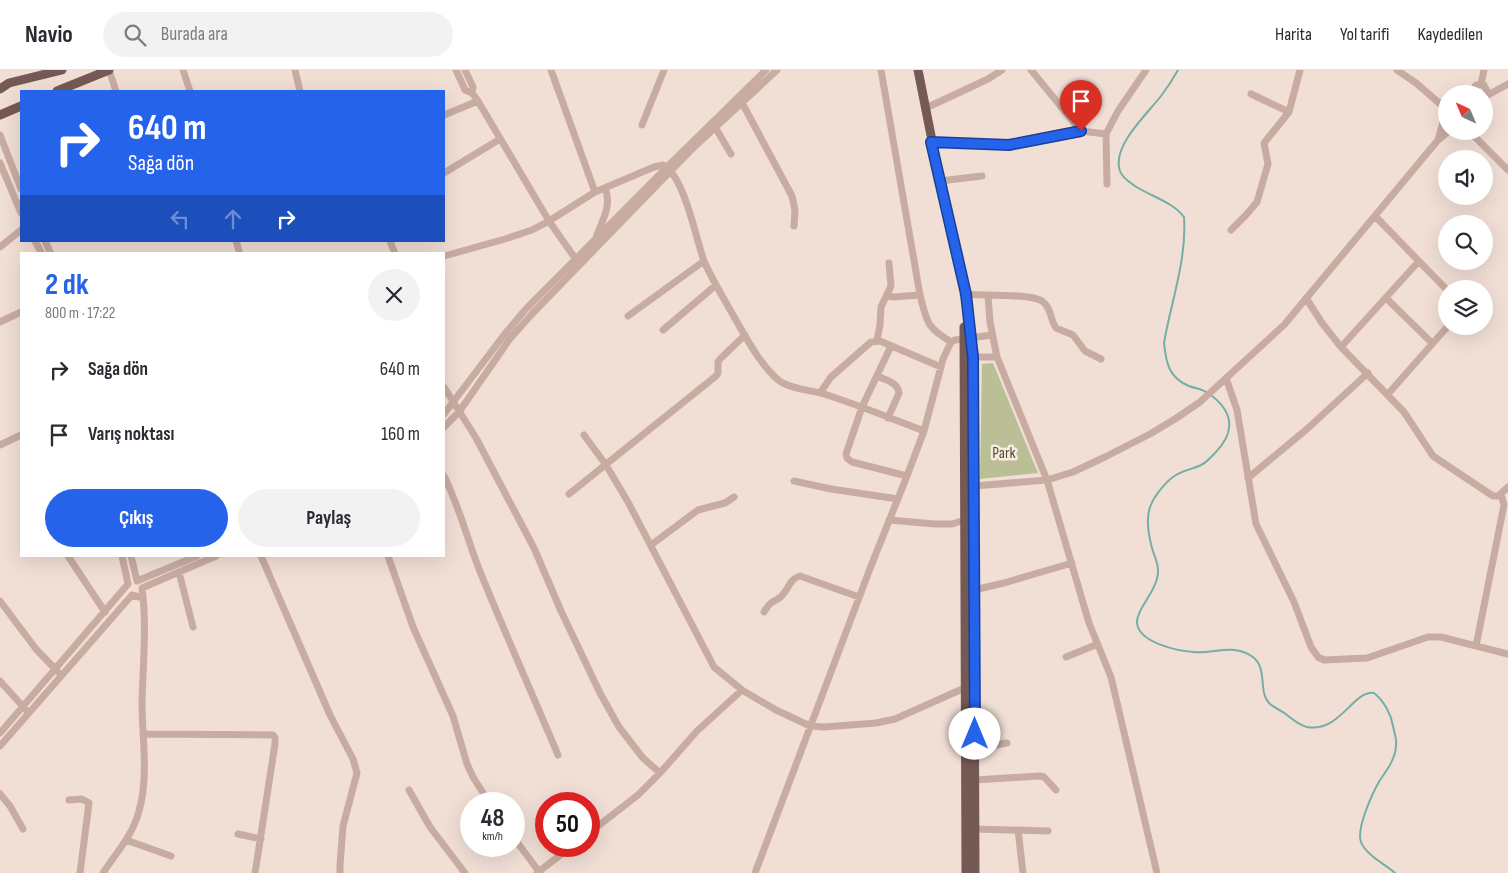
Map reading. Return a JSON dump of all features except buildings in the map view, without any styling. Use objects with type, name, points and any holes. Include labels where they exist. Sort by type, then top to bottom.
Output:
[{"type":"main road","points":[[0,89],[9,83],[62,70]]},
{"type":"main road","points":[[59,90],[109,70]]},
{"type":"main road","points":[[918,70],[931,142],[962,274],[968,338],[964,520],[970,686],[975,750],[975,873]]},
{"type":"main road","points":[[0,115],[20,106]]},
{"type":"main road","points":[[966,873],[974,590],[973,357],[968,338]]},
{"type":"street","points":[[109,70],[116,90]]},
{"type":"street","points":[[183,70],[190,90]]},
{"type":"street","points":[[295,70],[300,90]]},
{"type":"street","points":[[456,70],[465,90],[472,93],[478,101],[549,221],[578,262]]},
{"type":"street","points":[[465,70],[473,86],[472,93]]},
{"type":"street","points":[[669,169],[715,127],[765,72],[778,70]]},
{"type":"street","points":[[881,70],[926,320],[930,327],[951,342],[992,335]]},
{"type":"street","points":[[926,108],[988,79],[1002,70]]},
{"type":"street","points":[[1032,70],[1081,131]]},
{"type":"street","points":[[1107,184],[1106,134],[1118,111],[1146,70]]},
{"type":"street","points":[[1231,230],[1257,202],[1268,164],[1264,143],[1289,112],[1300,70]]},
{"type":"street","points":[[1481,84],[1484,70]]},
{"type":"street","points":[[553,71],[595,192]]},
{"type":"street","points":[[642,125],[661,71]]},
{"type":"street","points":[[1399,71],[1416,83],[1438,104]]},
{"type":"street","points":[[1493,92],[1508,84]]},
{"type":"street","points":[[1251,94],[1289,112]]},
{"type":"street","points":[[445,425],[459,412],[509,340],[578,262],[740,100]]},
{"type":"street","points":[[740,100],[792,196],[795,210],[794,226]]},
{"type":"street","points":[[445,114],[478,101]]},
{"type":"street","points":[[715,127],[731,154]]},
{"type":"street","points":[[931,142],[1009,145],[1081,131],[1106,134]]},
{"type":"street","points":[[0,135],[20,186]]},
{"type":"street","points":[[445,172],[500,139]]},
{"type":"street","points":[[974,486],[1047,480],[1072,472],[1112,454],[1175,419],[1200,402],[1284,325],[1438,140]]},
{"type":"street","points":[[1478,140],[1508,170]]},
{"type":"street","points":[[0,163],[20,211]]},
{"type":"street","points":[[445,256],[532,230],[595,192],[663,165],[669,169],[685,199],[704,261],[716,285],[761,360],[781,382],[862,407],[924,431]]},
{"type":"street","points":[[642,172],[652,186]]},
{"type":"street","points":[[940,181],[982,176]]},
{"type":"street","points":[[445,413],[525,310],[578,262],[594,240],[652,186]]},
{"type":"street","points":[[594,240],[608,206],[608,196],[605,188]]},
{"type":"street","points":[[1376,216],[1438,281]]},
{"type":"street","points":[[0,247],[20,231]]},
{"type":"street","points":[[628,316],[704,261]]},
{"type":"street","points":[[1341,347],[1419,261]]},
{"type":"street","points":[[877,340],[881,307],[890,286],[889,264]]},
{"type":"street","points":[[663,330],[716,285]]},
{"type":"street","points":[[964,294],[1022,297],[1042,301],[1049,310],[1056,328],[1072,336],[1085,351],[1101,359]]},
{"type":"street","points":[[887,296],[920,295]]},
{"type":"street","points":[[988,296],[992,335],[997,357],[1047,480],[1089,623],[1112,677],[1157,873]]},
{"type":"street","points":[[1306,298],[1322,323],[1341,347],[1388,394],[1413,424],[1436,458],[1493,496],[1498,496],[1506,490]]},
{"type":"street","points":[[1386,298],[1432,343]]},
{"type":"street","points":[[0,322],[20,312]]},
{"type":"street","points":[[569,494],[716,376],[720,359],[745,335]]},
{"type":"street","points":[[1388,394],[1440,335]]},
{"type":"street","points":[[820,393],[831,376],[871,342],[877,340],[940,367]]},
{"type":"street","points":[[755,873],[859,597],[908,476],[924,431],[940,367],[951,342]]},
{"type":"street","points":[[891,346],[862,407],[846,451],[848,458],[852,462],[908,476]]},
{"type":"street","points":[[973,357],[997,357]]},
{"type":"street","points":[[1248,478],[1307,429],[1368,373]]},
{"type":"street","points":[[877,376],[894,384],[898,389],[888,418]]},
{"type":"street","points":[[1226,378],[1237,410],[1256,524],[1297,609],[1311,647],[1318,657],[1324,660],[1367,658],[1378,656],[1428,637],[1441,637],[1508,654]]},
{"type":"street","points":[[445,389],[476,438],[534,548],[600,693],[620,727],[643,758],[660,773]]},
{"type":"street","points":[[0,445],[20,435]]},
{"type":"street","points":[[584,435],[606,465],[652,545],[714,667],[742,690],[776,710],[810,726],[824,727],[876,723],[895,719],[970,686]]},
{"type":"street","points":[[445,478],[502,627],[558,755]]},
{"type":"street","points":[[794,481],[831,489],[898,498]]},
{"type":"street","points":[[1476,646],[1506,490]]},
{"type":"street","points":[[652,545],[698,510],[725,503],[734,496]]},
{"type":"street","points":[[889,520],[952,524],[974,518]]},
{"type":"street","points":[[69,557],[105,612]]},
{"type":"street","points":[[122,557],[128,591],[132,595],[144,598]]},
{"type":"street","points":[[103,873],[134,826],[142,798],[144,779],[142,703],[145,651],[144,598],[141,583],[137,580],[131,557]]},
{"type":"street","points":[[0,734],[128,584],[195,557]]},
{"type":"street","points":[[0,746],[132,595],[139,594],[142,588],[214,557]]},
{"type":"street","points":[[261,557],[330,714],[353,759],[357,773],[343,826],[340,873]]},
{"type":"street","points":[[388,557],[416,635],[453,716],[467,764],[482,792]]},
{"type":"street","points":[[974,590],[1072,563]]},
{"type":"street","points":[[179,572],[193,626]]},
{"type":"street","points":[[764,612],[771,602],[784,594],[792,579],[800,576],[859,597]]},
{"type":"street","points":[[0,601],[36,649],[62,676]]},
{"type":"street","points":[[1066,657],[1098,644]]},
{"type":"street","points":[[0,682],[30,713]]},
{"type":"street","points":[[600,825],[638,795],[697,731],[742,690]]},
{"type":"street","points":[[143,734],[273,735],[276,738],[261,840],[254,873]]},
{"type":"street","points":[[975,750],[1007,743]]},
{"type":"street","points":[[975,780],[1005,780],[1040,776],[1044,777],[1056,790]]},
{"type":"street","points":[[409,790],[430,827],[465,873]]},
{"type":"street","points":[[0,794],[10,806],[23,829]]},
{"type":"street","points":[[69,800],[82,799],[89,803],[80,873]]},
{"type":"street","points":[[975,829],[1048,831]]},
{"type":"street","points":[[1018,830],[1023,873]]},
{"type":"street","points":[[238,834],[261,840]]},
{"type":"street","points":[[126,840],[171,856]]},
{"type":"street","points":[[525,854],[538,873],[558,857]]},
{"type":"green space","name":"Park","points":[[993,363],[1038,473],[980,479],[982,364]]},
{"type":"waterway","points":[[1178,70],[1161,96],[1127,138],[1119,158],[1119,167],[1123,176],[1130,182],[1141,190],[1168,203],[1184,217],[1181,265],[1164,343],[1170,369],[1177,379],[1182,383],[1208,393]]},
{"type":"waterway","points":[[1212,396],[1225,409],[1228,416],[1229,431],[1222,446],[1205,463],[1179,473],[1168,481],[1157,494],[1150,507],[1148,517],[1149,533],[1158,570],[1155,584],[1138,617],[1139,630],[1152,641],[1169,648],[1201,652],[1231,650],[1246,653],[1253,657],[1258,662],[1262,674],[1264,693],[1269,703],[1296,722],[1307,727],[1318,727],[1328,724],[1366,694],[1374,693],[1378,696],[1391,717],[1396,738],[1396,750],[1391,764],[1380,780],[1370,801],[1363,819],[1360,836],[1361,842],[1367,851],[1395,873]]},
{"type":"route","points":[[975,734],[973,357],[966,294],[931,142],[1009,145],[1081,131]]}]
